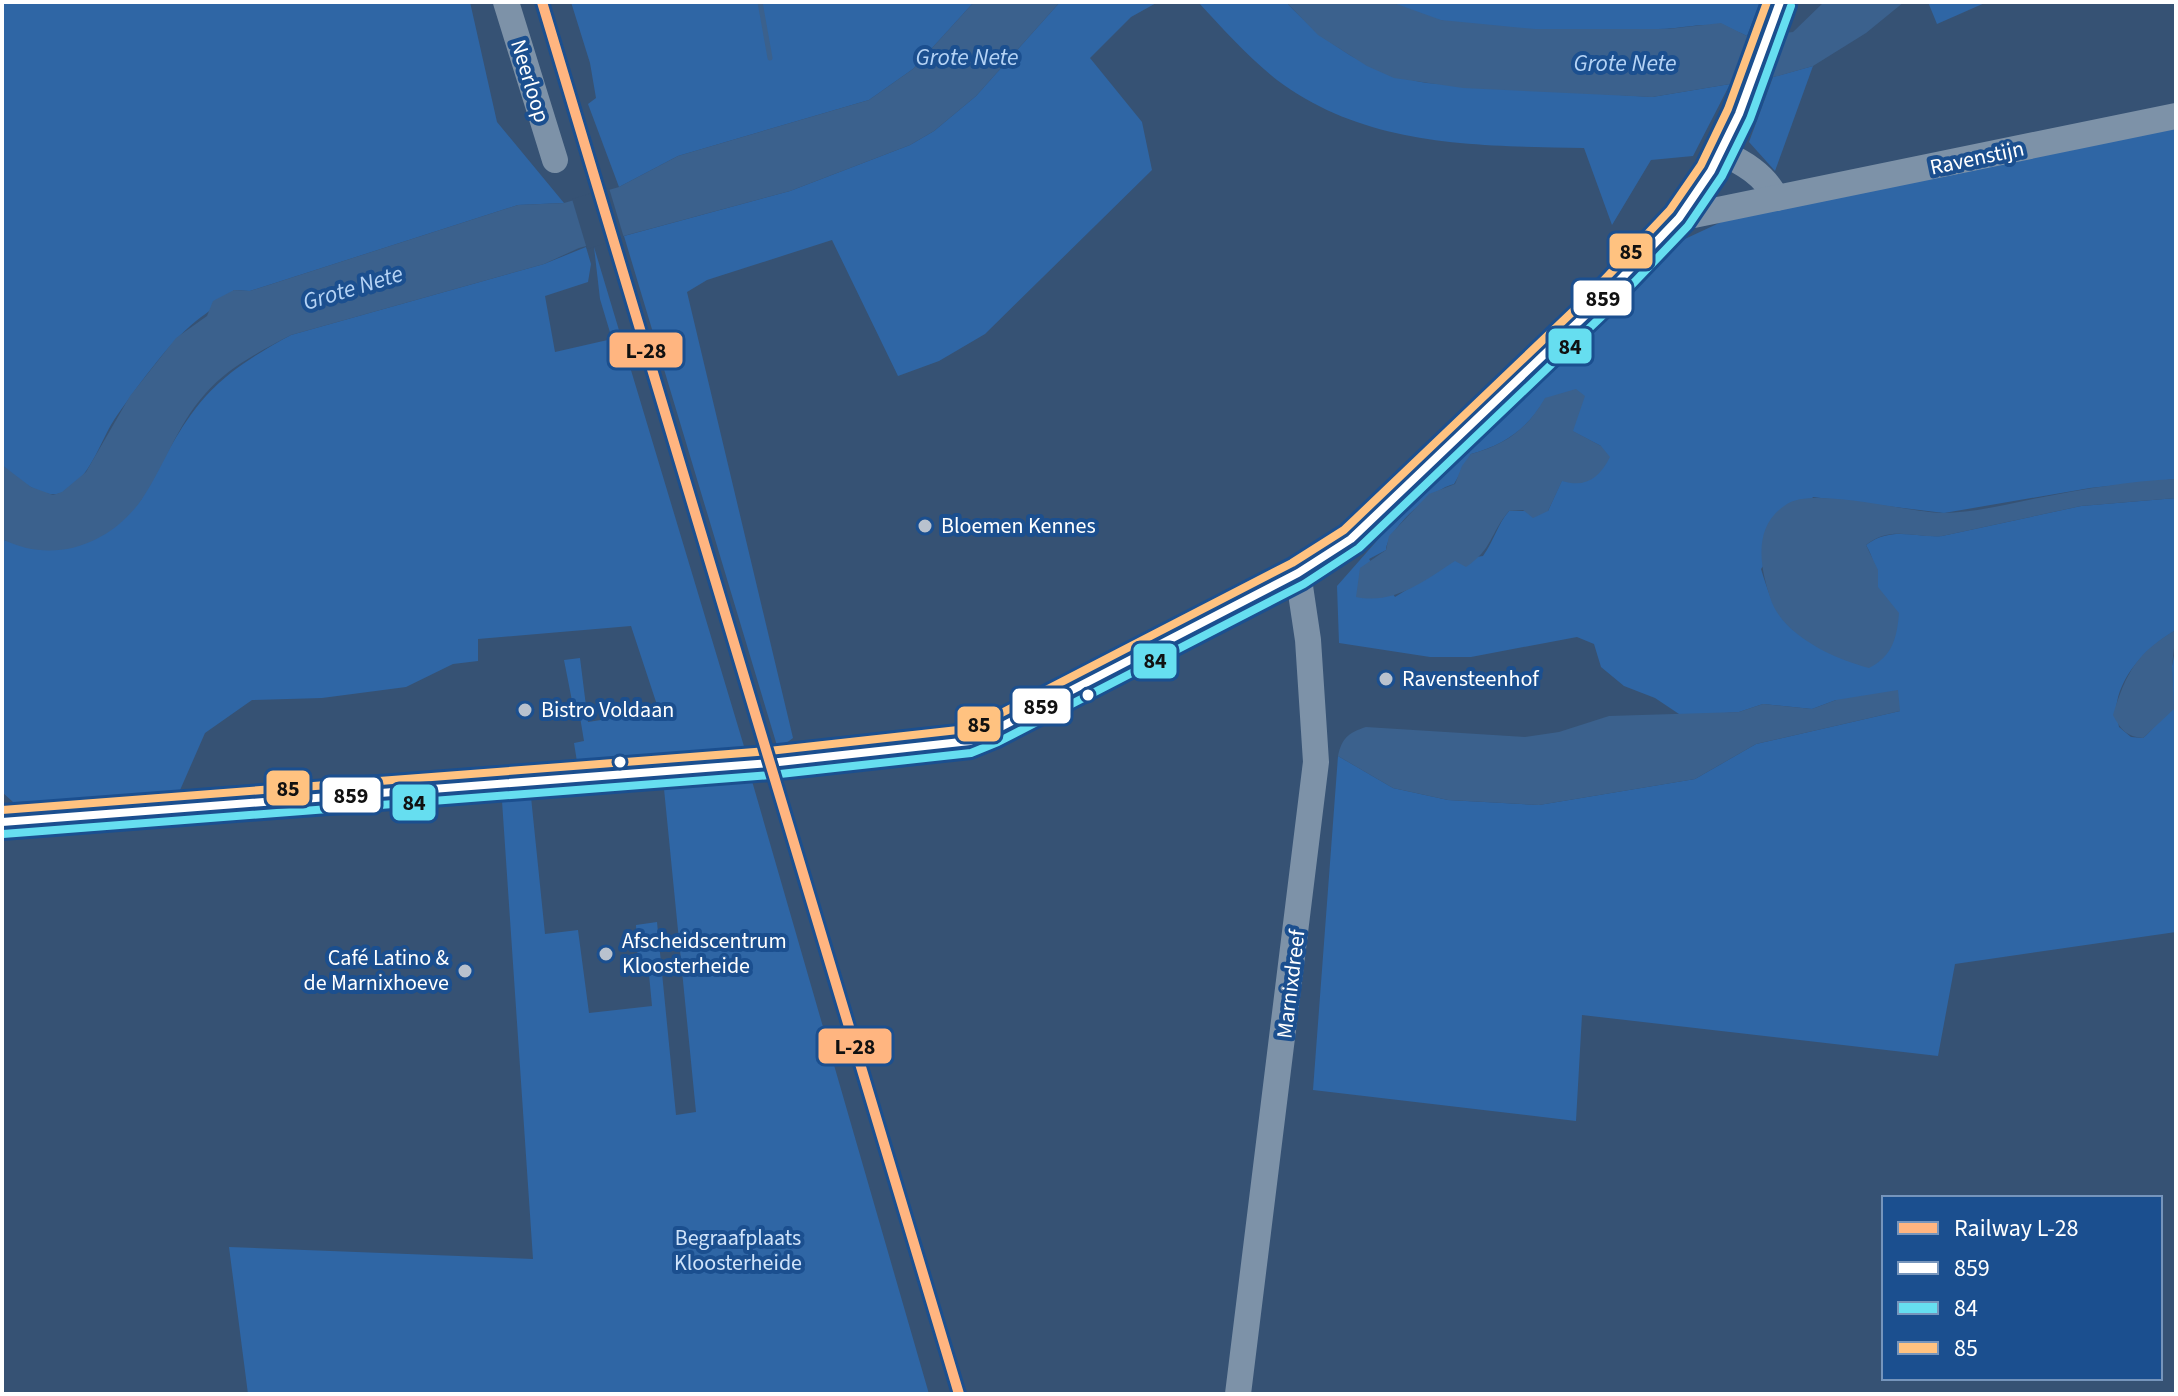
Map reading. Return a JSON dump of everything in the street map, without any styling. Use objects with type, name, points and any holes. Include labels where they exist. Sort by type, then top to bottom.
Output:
[{"type":"main road","points":[[2,822],[127,815],[770,763],[970,741],[1298,573],[1351,539],[1564,337],[1679,218],[1720,152],[1739,114],[1778,8]]},
{"type":"street","name":"Neerloop","points":[[506,2],[555,160]]},
{"type":"street","name":"Ravenstijn","points":[[1679,218],[2176,116]]},
{"type":"street","points":[[1720,152],[1741,161],[1762,178],[1776,198]]},
{"type":"street","name":"Marnixdreef","points":[[1238,1394],[1316,762],[1308,640],[1298,573]]},
{"type":"green space","points":[[2,2],[470,2],[497,122],[564,203],[518,205],[250,291],[234,290],[185,330],[163,354],[114,420],[79,480],[61,493],[37,490],[2,465]]},
{"type":"green space","points":[[571,2],[974,2],[913,69],[869,100],[678,156],[619,187],[588,104],[596,98],[590,63]]},
{"type":"green space","points":[[1060,2],[1158,2],[1131,17],[1090,58],[1142,122],[1152,170],[985,334],[939,361],[898,376],[832,240],[707,280],[687,292],[793,738],[778,749],[624,236],[790,191],[910,145],[934,131],[976,96]]},
{"type":"green space","points":[[1198,2],[1286,2],[1317,31],[1350,55],[1386,72],[1427,83],[1652,97],[1730,84],[1693,156],[1651,160],[1612,225],[1584,148],[1463,143],[1385,130],[1347,119],[1311,102],[1277,80],[1246,53]]},
{"type":"green space","points":[[1391,2],[1760,2],[1747,36],[1712,25],[1557,31],[1487,28],[1421,15]]},
{"type":"green space","points":[[1928,2],[1987,2],[1937,24]]},
{"type":"green space","points":[[1813,66],[1775,171],[1749,142],[1773,77]]},
{"type":"green space","points":[[2176,126],[2176,479],[2090,488],[1944,513],[1813,497],[1761,569],[1773,602],[1786,622],[1805,638],[1835,655],[1870,603],[1876,576],[1866,545],[1876,539],[1894,534],[1942,536],[2081,506],[2176,498],[2176,630],[2147,651],[2131,670],[2120,691],[2116,708],[2119,727],[2131,737],[2143,738],[2173,709],[2172,666],[2176,645],[2176,932],[1955,964],[1938,1056],[1582,1015],[1576,1121],[1313,1090],[1338,756],[1393,788],[1448,800],[1539,805],[1695,779],[1756,744],[1900,711],[1836,700],[1812,709],[1763,704],[1739,712],[1682,716],[1655,698],[1624,686],[1601,667],[1594,644],[1577,637],[1471,657],[1430,657],[1339,643],[1337,586],[1389,527],[1672,245],[1732,217]],"holes":[[[1546,398],[1576,416],[1572,431],[1601,446],[1562,480],[1548,511],[1509,511],[1483,556],[1455,560],[1395,597],[1369,559],[1386,550],[1388,541],[1403,521],[1435,493],[1454,484],[1471,454],[1505,440],[1523,427]]]},
{"type":"green space","points":[[586,247],[591,264],[588,282],[545,296],[555,352],[612,339],[600,299],[594,247],[746,753],[578,768],[574,743],[584,741],[579,711],[574,711],[564,660],[580,658],[588,722],[659,711],[631,626],[478,639],[478,661],[453,664],[406,687],[322,698],[252,700],[205,733],[177,797],[13,802],[2,792],[2,539],[7,541],[141,500],[185,423],[216,386],[260,353],[291,335],[544,264]]},
{"type":"green space","name":"Begraafplaats Kloosterheide","points":[[752,781],[929,1394],[248,1394],[229,1247],[533,1259],[502,801],[531,797],[545,934],[578,930],[589,1013],[652,1006],[648,964],[638,965],[636,925],[657,922],[676,1115],[696,1112],[664,789]]},
{"type":"water","points":[[974,2],[1060,2],[976,96],[934,131],[910,145],[790,191],[579,248],[544,264],[291,335],[234,368],[214,384],[195,406],[142,499],[114,528],[97,539],[60,550],[21,547],[2,539],[2,465],[31,487],[53,495],[62,492],[86,472],[130,396],[176,338],[207,316],[213,301],[234,290],[250,291],[518,205],[564,203],[619,187],[678,156],[869,100],[913,69]]},
{"type":"water","name":"Grote Nete","points":[[1286,2],[1391,2],[1441,20],[1535,29],[1668,29],[1721,23],[1749,37],[1793,32],[1824,2],[1904,2],[1866,33],[1813,66],[1778,76],[1652,97],[1463,88],[1394,78],[1367,66],[1318,35]]},
{"type":"water","points":[[1576,389],[1585,396],[1573,431],[1601,446],[1610,457],[1596,476],[1578,483],[1562,481],[1548,511],[1533,518],[1523,510],[1509,511],[1481,554],[1466,567],[1455,561],[1408,590],[1383,598],[1356,597],[1360,568],[1386,550],[1389,536],[1429,494],[1455,484],[1471,454],[1495,446],[1514,434],[1531,419],[1545,398]]},
{"type":"water","points":[[2176,479],[2176,498],[2081,506],[1942,536],[1893,534],[1875,539],[1866,545],[1878,570],[1878,587],[1899,613],[1889,652],[1869,668],[1825,652],[1797,634],[1776,611],[1766,585],[1762,547],[1768,523],[1787,504],[1800,499],[1838,499],[1954,513],[2107,486]]},
{"type":"water","points":[[2176,630],[2172,666],[2174,709],[2143,738],[2128,734],[2113,715],[2128,675],[2142,655]]},
{"type":"water","points":[[1898,690],[1900,711],[1756,744],[1695,779],[1539,805],[1448,800],[1393,788],[1338,756],[1347,737],[1366,727],[1525,737],[1559,732],[1609,716],[1739,712],[1763,704],[1812,709],[1836,700]]},
{"type":"pier","points":[[609,188],[624,238],[587,249],[572,199]]},
{"type":"waterway","points":[[760,2],[770,58]]},
{"type":"rail line","name":"L-28","points":[[542,2],[959,1394]]},
{"type":"transit line","name":"85","points":[[2,810],[769,751],[967,729],[988,720],[1292,563],[1344,530],[1587,298],[1670,210],[1701,165],[1728,109],[1767,2]]},
{"type":"transit line","name":"859","points":[[2,822],[770,763],[970,741],[993,731],[1298,573],[1351,539],[1595,306],[1679,218],[1711,171],[1739,114],[1780,2]]},
{"type":"transit line","name":"84","points":[[3,834],[771,775],[971,753],[998,742],[1304,584],[1359,548],[1603,315],[1688,226],[1722,176],[1750,119],[1791,6]]},
{"type":"place","name":"Bloemen Kennes","points":[[925,526]]},
{"type":"place","name":"Ravensteenhof","points":[[1386,679]]},
{"type":"place","name":"Bistro Voldaan","points":[[525,710]]},
{"type":"place","name":"Afscheidscentrum Kloosterheide","points":[[606,954]]},
{"type":"place","name":"Café Latino & de Marnixhoeve","points":[[465,971]]}]
